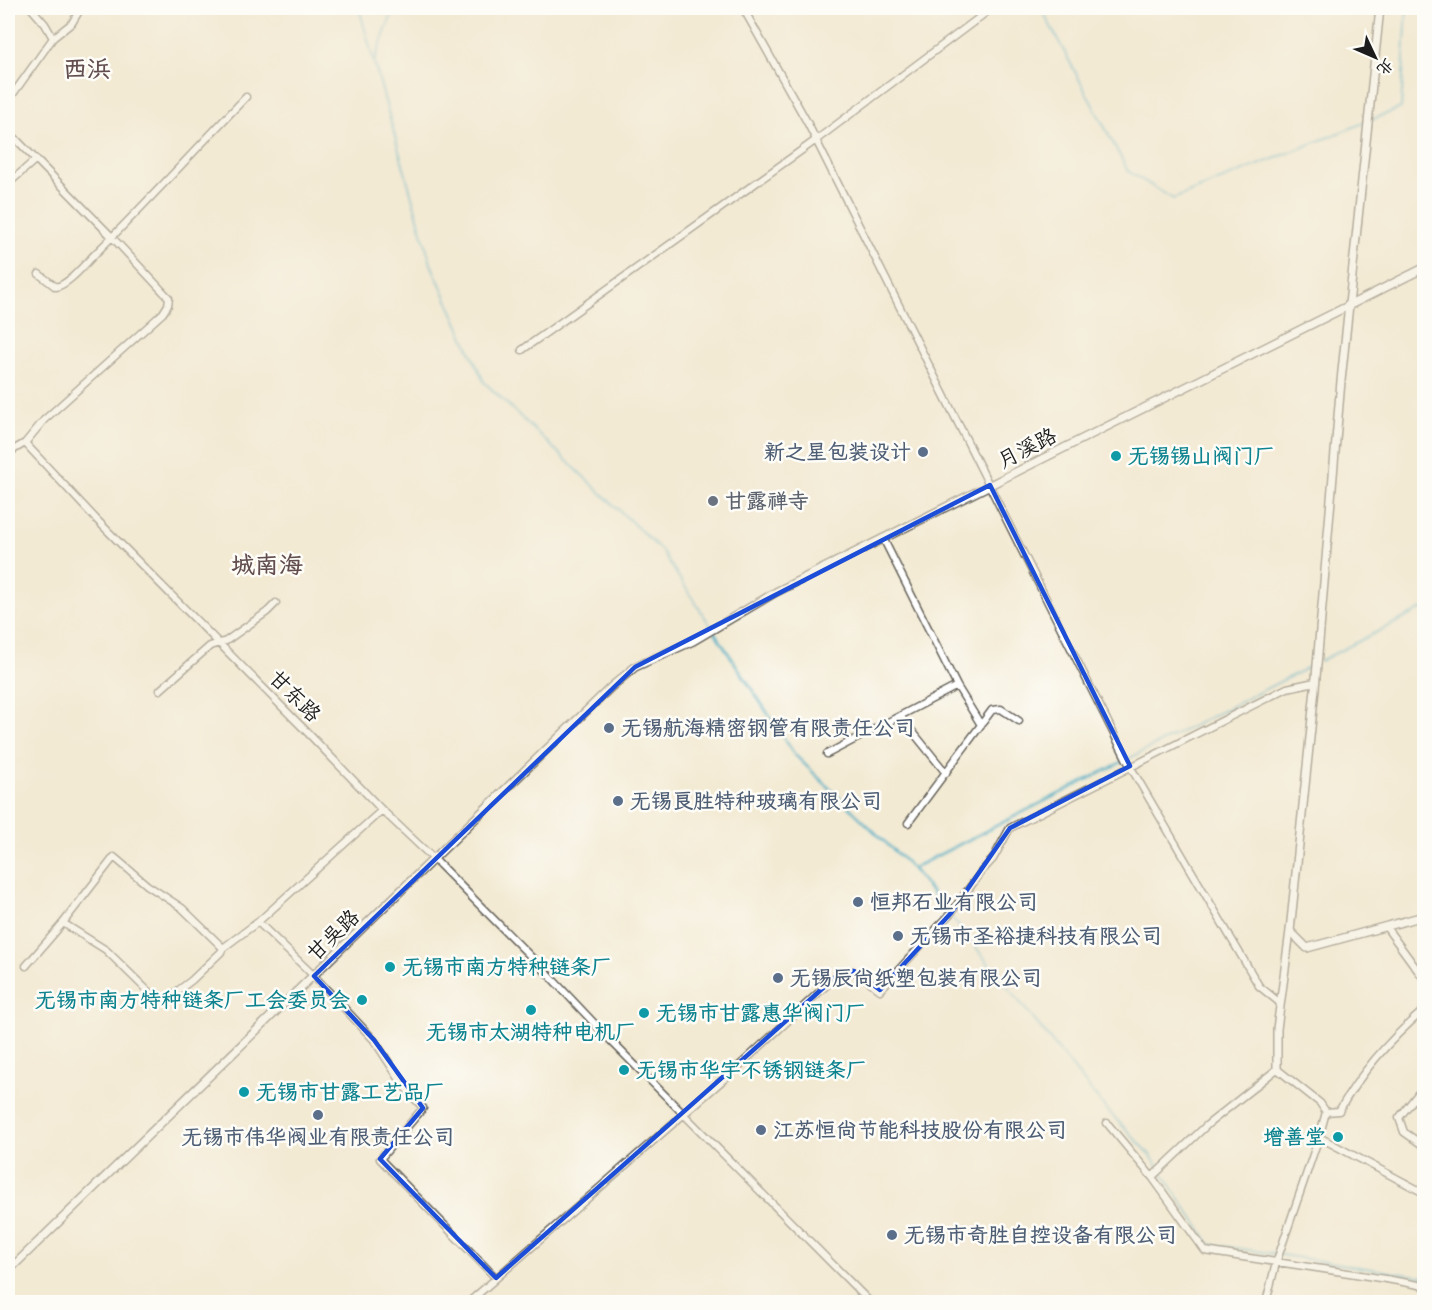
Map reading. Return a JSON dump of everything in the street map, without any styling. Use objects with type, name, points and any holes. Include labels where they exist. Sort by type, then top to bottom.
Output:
[{"type":"street","points":[[31,8],[45,24],[53,38]]},
{"type":"street","points":[[8,101],[53,38],[72,23],[81,8]]},
{"type":"street","points":[[743,8],[816,140],[1129,765],[1259,986],[1280,1003]]},
{"type":"street","points":[[522,350],[816,140],[992,8]]},
{"type":"street","points":[[1277,1069],[1277,1029],[1290,931],[1317,668],[1348,306],[1380,8]]},
{"type":"street","points":[[39,274],[52,286],[59,287],[112,237],[246,97]]},
{"type":"street","points":[[8,131],[169,298],[163,313],[44,420],[25,443],[8,453]]},
{"type":"street","points":[[8,184],[35,160]]},
{"type":"street","name":"月溪路","points":[[693,641],[776,592],[1425,268]]},
{"type":"street","name":"甘东路","points":[[25,443],[96,519],[382,810],[434,859],[870,1302]]},
{"type":"street","points":[[884,538],[957,686],[981,725]]},
{"type":"street","points":[[160,690],[210,646],[226,641],[276,603]]},
{"type":"street","name":"甘吴路","points":[[8,1271],[619,680],[634,667],[693,641]]},
{"type":"street","points":[[469,1302],[739,1066],[840,973],[846,969],[854,971],[880,990],[941,926],[993,859],[1010,828],[1129,765],[1287,688],[1315,682]]},
{"type":"street","points":[[827,754],[957,686]]},
{"type":"street","points":[[908,823],[992,710],[1001,709],[1019,721]]},
{"type":"street","points":[[900,716],[946,773]]},
{"type":"street","points":[[63,923],[106,950],[159,1002],[163,1002],[192,980],[223,948],[258,922],[382,810]]},
{"type":"street","points":[[26,966],[114,857],[147,885],[182,908],[223,948]]},
{"type":"street","points":[[1290,931],[1308,948],[1425,916]]},
{"type":"street","points":[[258,922],[314,976],[374,1040],[404,1086],[423,1108],[380,1159],[496,1278]]},
{"type":"street","points":[[1386,927],[1425,979]]},
{"type":"street","points":[[1326,1112],[1339,1111],[1352,1088],[1396,1034],[1425,1010]]},
{"type":"street","points":[[1266,1302],[1276,1261],[1326,1112],[1320,1103],[1277,1069]]},
{"type":"street","points":[[1154,1175],[1207,1125],[1277,1069]]},
{"type":"street","points":[[1425,1086],[1399,1118],[1404,1132],[1425,1146]]},
{"type":"street","points":[[1107,1123],[1154,1175],[1205,1251],[1350,1272],[1425,1286]]},
{"type":"street","points":[[1319,1137],[1424,1192]]},
{"type":"highlighted area","points":[[990,485],[1130,766],[1010,828],[951,913],[880,990],[854,971],[840,973],[496,1278],[380,1159],[423,1108],[374,1040],[314,976],[635,667]]},
{"type":"waterway","points":[[359,8],[374,62],[394,8]]},
{"type":"waterway","points":[[1041,8],[1128,171],[1173,199],[1401,108],[1407,8]]},
{"type":"waterway","points":[[374,62],[431,264],[484,382],[661,550],[795,755],[912,868],[1106,1109],[1149,1153],[1210,1244],[1424,1277]]},
{"type":"waterway","points":[[1320,661],[1424,608]]},
{"type":"waterway","points":[[913,868],[1315,664]]},
{"type":"place","name":"新之星包装设计","points":[[923,452]]},
{"type":"place","name":"无锡锡山阀门厂","points":[[1116,456]]},
{"type":"place","name":"甘露禅寺","points":[[713,501]]},
{"type":"place","name":"无锡航海精密钢管有限责任公司","points":[[609,728]]},
{"type":"place","name":"无锡良胜特种玻璃有限公司","points":[[618,801]]},
{"type":"place","name":"恒邦石业有限公司","points":[[858,902]]},
{"type":"place","name":"无锡市圣裕捷科技有限公司","points":[[898,936]]},
{"type":"place","name":"无锡市南方特种链条厂","points":[[390,967]]},
{"type":"place","name":"无锡辰尚纸塑包装有限公司","points":[[778,978]]},
{"type":"place","name":"无锡市南方特种链条厂工会委员会","points":[[362,1000]]},
{"type":"place","name":"无锡市太湖特种电机厂","points":[[531,1010]]},
{"type":"place","name":"无锡市甘露惠华阀门厂","points":[[644,1013]]},
{"type":"place","name":"无锡市华宇不锈钢链条厂","points":[[624,1070]]},
{"type":"place","name":"无锡市甘露工艺品厂","points":[[244,1092]]},
{"type":"place","name":"无锡市伟华阀业有限责任公司","points":[[318,1115]]},
{"type":"place","name":"江苏恒尚节能科技股份有限公司","points":[[761,1130]]},
{"type":"place","name":"增善堂","points":[[1338,1137]]},
{"type":"place","name":"无锡市奇胜自控设备有限公司","points":[[892,1235]]},
{"type":"district","name":"西浜","points":[[87,69]]},
{"type":"district","name":"城南海","points":[[267,565]]}]
